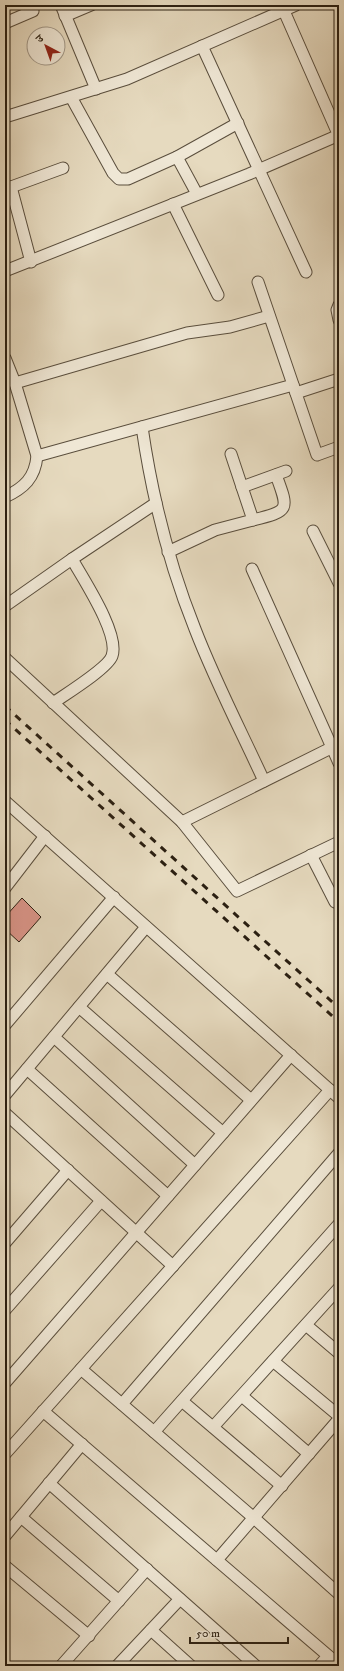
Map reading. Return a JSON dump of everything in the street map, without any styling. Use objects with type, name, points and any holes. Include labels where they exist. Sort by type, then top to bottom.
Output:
[{"type":"street","points":[[61,5],[96,89]]},
{"type":"street","points":[[65,16],[92,5]]},
{"type":"street","points":[[5,117],[127,79],[296,5]]},
{"type":"street","points":[[5,23],[33,11]]},
{"type":"street","points":[[5,270],[31,262],[339,136],[284,11]]},
{"type":"street","points":[[202,46],[306,272]]},
{"type":"street","points":[[71,97],[113,173],[119,180],[128,179],[176,157],[238,123]]},
{"type":"street","points":[[176,157],[197,194]]},
{"type":"street","points":[[31,262],[8,188],[63,168]]},
{"type":"street","points":[[173,204],[218,295]]},
{"type":"street","points":[[258,282],[317,456],[339,447]]},
{"type":"street","points":[[339,305],[337,310],[339,320]]},
{"type":"street","points":[[15,383],[187,333],[230,326],[269,316]]},
{"type":"street","points":[[5,358],[15,383],[37,456],[36,466],[27,483],[5,497]]},
{"type":"street","points":[[37,456],[142,427],[339,379]]},
{"type":"street","points":[[142,427],[148,469],[168,552],[200,643],[264,781]]},
{"type":"street","points":[[231,454],[253,520]]},
{"type":"street","points":[[168,552],[215,530],[276,515],[282,511],[285,505],[285,498],[281,473],[242,487]]},
{"type":"street","points":[[5,606],[156,503]]},
{"type":"street","points":[[313,531],[339,584]]},
{"type":"street","points":[[53,703],[106,665],[112,656],[114,648],[109,626],[72,559]]},
{"type":"street","points":[[252,569],[335,746],[339,763]]},
{"type":"street","points":[[5,658],[182,822],[237,891],[339,842]]},
{"type":"street","points":[[182,822],[335,746]]},
{"type":"street","points":[[5,801],[339,1098]]},
{"type":"street","points":[[5,888],[45,836]]},
{"type":"street","points":[[311,855],[334,902]]},
{"type":"street","points":[[5,1025],[114,898]]},
{"type":"street","points":[[5,1096],[146,926]]},
{"type":"street","points":[[107,974],[251,1100]]},
{"type":"street","points":[[79,1007],[223,1133]]},
{"type":"street","points":[[54,1037],[195,1165]]},
{"type":"street","points":[[5,1383],[291,1055]]},
{"type":"street","points":[[27,1069],[168,1196]]},
{"type":"street","points":[[5,1454],[330,1090]]},
{"type":"street","points":[[5,1113],[172,1266]]},
{"type":"street","points":[[122,1404],[339,1153]]},
{"type":"street","points":[[5,1243],[68,1170]]},
{"type":"street","points":[[5,1310],[101,1201]]},
{"type":"street","points":[[154,1432],[337,1232]]},
{"type":"street","points":[[214,1427],[338,1290]]},
{"type":"street","points":[[306,1324],[339,1353]]},
{"type":"street","points":[[273,1361],[339,1416]]},
{"type":"street","points":[[81,1369],[254,1518],[339,1594]]},
{"type":"street","points":[[242,1396],[309,1454]]},
{"type":"street","points":[[182,1401],[282,1486]]},
{"type":"street","points":[[43,1411],[339,1665]]},
{"type":"street","points":[[217,1560],[339,1419]]},
{"type":"street","points":[[5,1536],[82,1444]]},
{"type":"street","points":[[49,1483],[256,1666]]},
{"type":"street","points":[[21,1517],[119,1601]]},
{"type":"street","points":[[5,1566],[89,1636]]},
{"type":"street","points":[[61,1666],[147,1569]]},
{"type":"street","points":[[121,1665],[180,1598]]},
{"type":"street","points":[[151,1630],[191,1666]]},
{"type":"street","points":[[319,1666],[328,1656]]},
{"type":"building","points":[[22,898],[41,917],[19,942],[5,929],[5,917]]},
{"type":"railway","points":[[5,706],[339,1008]]},
{"type":"railway","points":[[5,720],[339,1022]]}]
